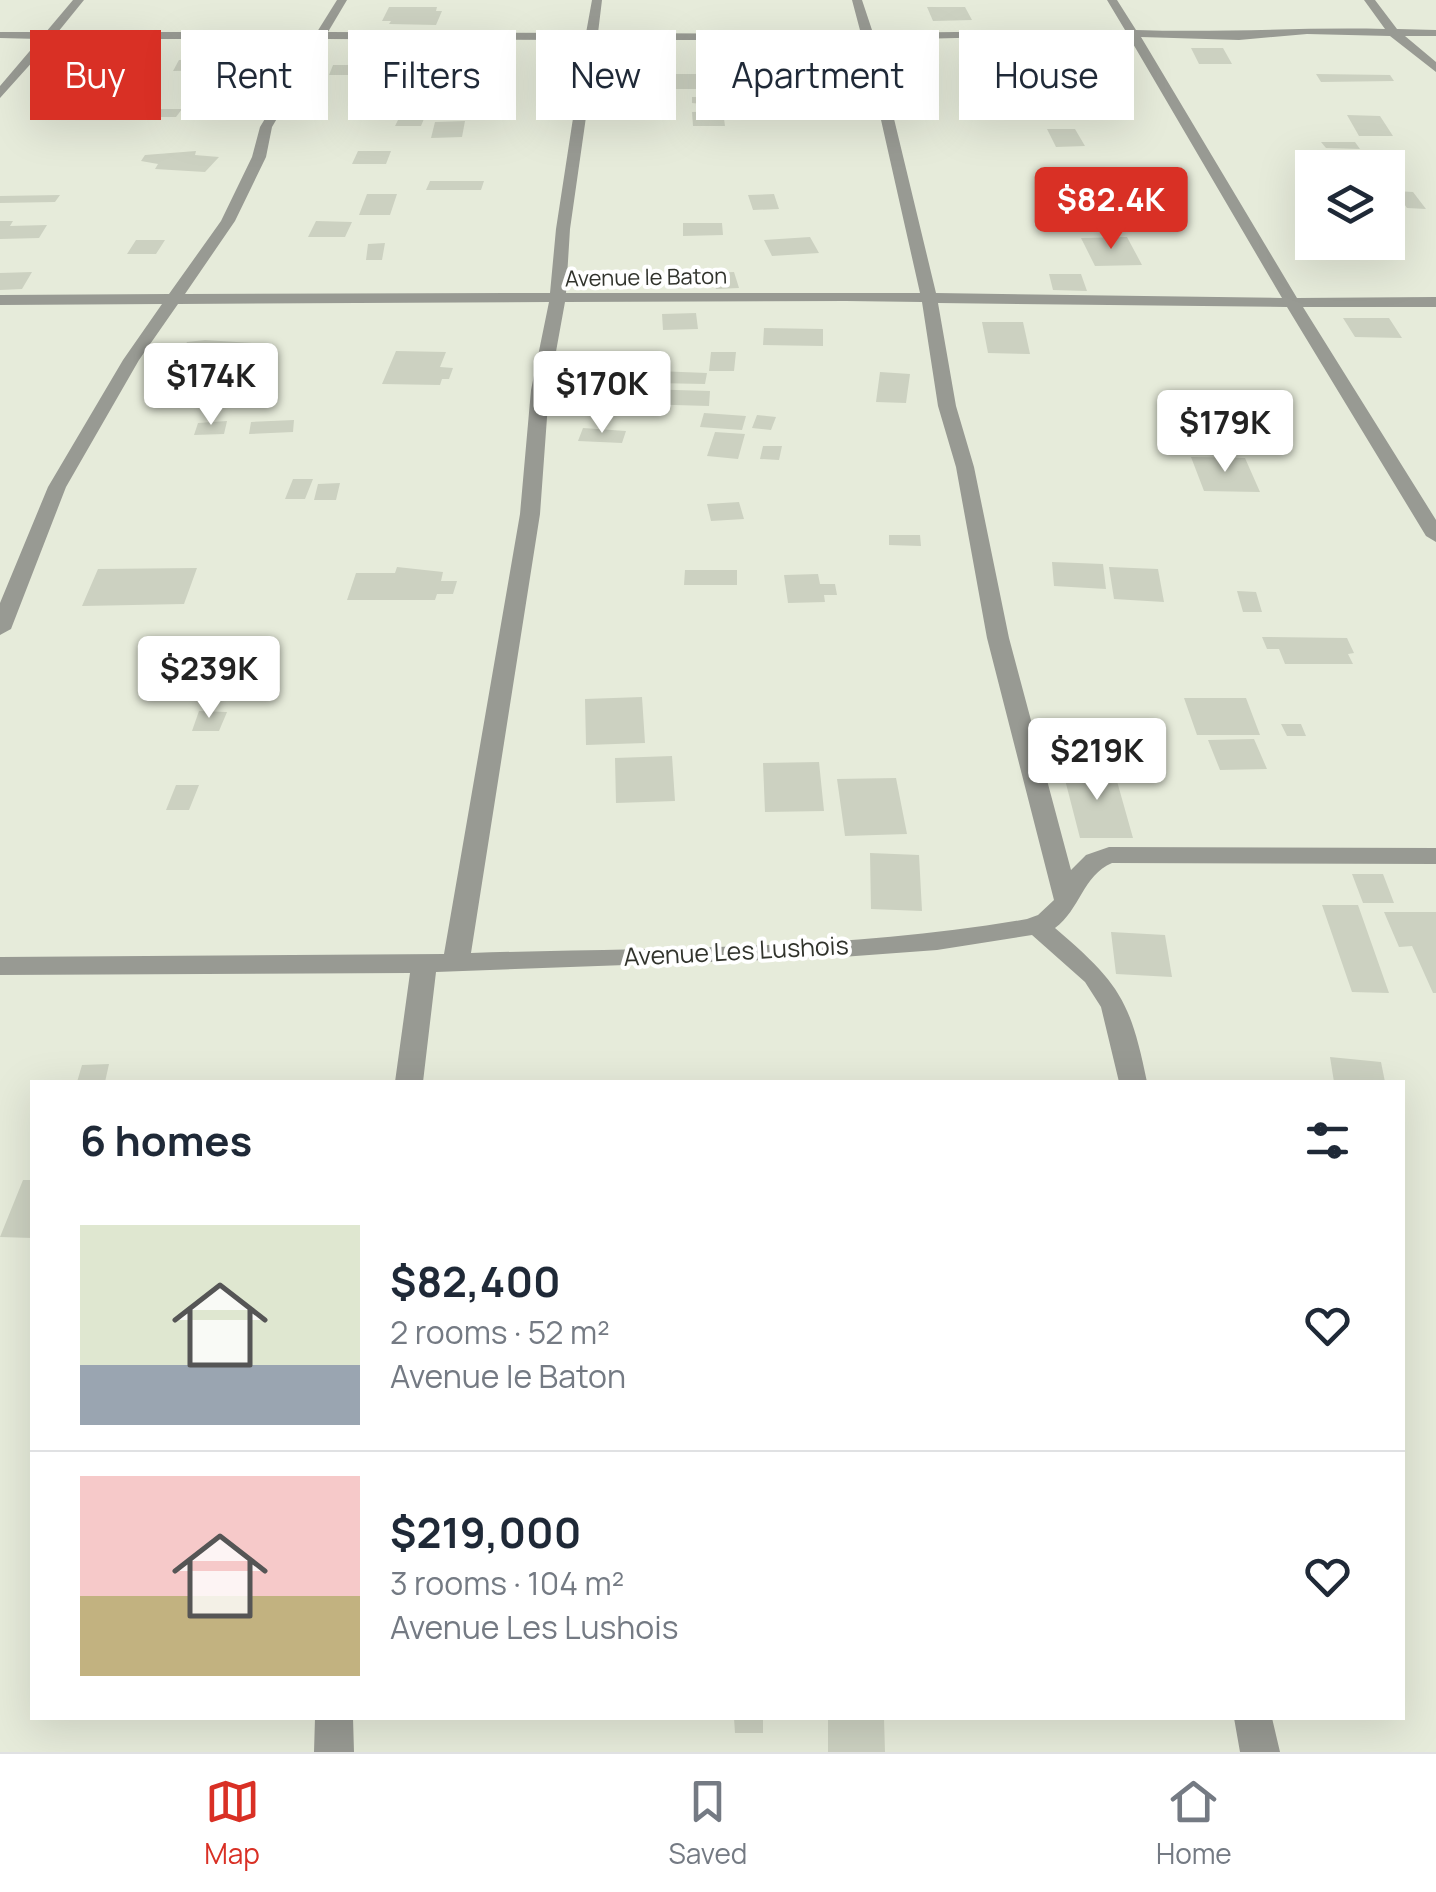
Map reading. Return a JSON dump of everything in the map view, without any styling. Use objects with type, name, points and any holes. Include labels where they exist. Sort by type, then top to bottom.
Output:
[{"type":"street","points":[[57,30],[80,0]]},
{"type":"street","points":[[325,30],[342,0]]},
{"type":"street","points":[[593,30],[598,0]]},
{"type":"street","points":[[856,0],[865,30]]},
{"type":"street","points":[[1112,0],[1131,30]]},
{"type":"street","points":[[1369,0],[1392,32],[1436,68]]},
{"type":"street","points":[[1134,34],[1239,37],[1306,31],[1436,33]]},
{"type":"street","points":[[0,35],[30,36]]},
{"type":"street","points":[[328,36],[536,36]]},
{"type":"street","points":[[1134,36],[1436,536]]},
{"type":"street","points":[[0,94],[30,61]]},
{"type":"street","points":[[0,629],[57,487],[131,360],[228,221],[259,156],[270,120]]},
{"type":"street","points":[[456,963],[530,514],[540,390],[579,120]]},
{"type":"street","points":[[887,120],[929,298],[947,406],[965,468],[998,638],[1067,902]]},
{"type":"street","name":"Avenue le Baton","points":[[0,300],[929,298],[1436,302]]},
{"type":"street","points":[[1132,1080],[1114,1006],[1094,976],[1037,926],[1067,902],[1080,870],[1090,859],[1109,854],[1436,856]]},
{"type":"street","name":"Avenue Les Lushois","points":[[0,966],[146,969],[424,965],[869,945],[1037,926]]},
{"type":"street","points":[[409,1080],[424,965]]},
{"type":"street","points":[[334,1720],[334,1752]]},
{"type":"street","points":[[1253,1720],[1260,1752]]},
{"type":"building","points":[[389,7],[437,7],[436,11],[442,11],[436,25],[389,24],[391,21],[382,21]]},
{"type":"building","points":[[927,7],[965,7],[972,20],[933,21]]},
{"type":"building","points":[[1191,48],[1223,48],[1232,64],[1199,64]]},
{"type":"building","points":[[333,65],[348,65],[348,75],[329,75]]},
{"type":"building","points":[[676,74],[696,74],[696,89],[676,89]]},
{"type":"building","points":[[1316,74],[1390,75],[1394,81],[1321,82]]},
{"type":"building","points":[[161,109],[181,109],[176,117],[161,117]]},
{"type":"building","points":[[692,112],[696,112],[696,120],[724,120],[725,126],[693,126]]},
{"type":"building","points":[[1347,115],[1380,116],[1393,136],[1359,136]]},
{"type":"building","points":[[398,120],[424,120],[421,126],[395,126]]},
{"type":"building","points":[[465,121],[462,137],[431,138],[435,122]]},
{"type":"building","points":[[1047,129],[1075,129],[1085,146],[1056,147]]},
{"type":"building","points":[[1321,142],[1355,142],[1360,149],[1326,148]]},
{"type":"building","points":[[196,151],[195,155],[219,157],[205,172],[155,169],[158,164],[141,161],[145,155]]},
{"type":"building","points":[[358,151],[391,151],[386,164],[352,164]]},
{"type":"building","points":[[430,181],[484,181],[481,190],[426,190]]},
{"type":"building","points":[[1405,192],[1413,192],[1426,209],[1407,208]]},
{"type":"building","points":[[367,194],[397,194],[390,215],[359,215]]},
{"type":"building","points":[[774,194],[779,209],[753,210],[748,195]]},
{"type":"building","points":[[60,195],[55,202],[0,203],[0,196]]},
{"type":"building","points":[[1036,198],[1054,198],[1058,212],[1041,212]]},
{"type":"building","points":[[0,221],[13,221],[10,226],[47,225],[39,238],[0,239]]},
{"type":"building","points":[[316,221],[352,222],[345,237],[308,237]]},
{"type":"building","points":[[683,223],[722,223],[723,235],[683,236]]},
{"type":"building","points":[[810,237],[819,253],[772,256],[764,240]]},
{"type":"building","points":[[1127,237],[1142,265],[1095,266],[1081,238]]},
{"type":"building","points":[[136,240],[165,240],[156,254],[127,254]]},
{"type":"building","points":[[385,243],[382,260],[366,260],[368,244]]},
{"type":"building","points":[[32,272],[22,289],[0,290],[0,273]]},
{"type":"building","points":[[734,272],[739,288],[716,289],[711,273]]},
{"type":"building","points":[[1049,274],[1081,274],[1087,291],[1053,290]]},
{"type":"building","points":[[696,313],[698,329],[663,330],[662,314]]},
{"type":"building","points":[[1343,318],[1389,318],[1402,338],[1355,337]]},
{"type":"building","points":[[982,322],[1023,322],[1030,354],[988,353]]},
{"type":"building","points":[[764,328],[823,329],[823,346],[763,345]]},
{"type":"building","points":[[187,342],[252,343],[248,350],[260,351],[243,372],[182,367],[187,359],[177,359]]},
{"type":"building","points":[[396,351],[446,352],[440,367],[453,368],[449,379],[442,379],[440,385],[382,384]]},
{"type":"building","points":[[711,352],[736,352],[734,371],[709,371]]},
{"type":"building","points":[[657,371],[707,373],[705,384],[654,383]]},
{"type":"building","points":[[880,372],[910,374],[906,403],[876,402]]},
{"type":"building","points":[[642,389],[710,391],[709,406],[640,404]]},
{"type":"building","points":[[1227,410],[1234,424],[1224,424],[1231,438],[1174,439],[1165,421],[1177,421],[1172,411]]},
{"type":"building","points":[[704,413],[746,416],[742,430],[700,427]]},
{"type":"building","points":[[757,415],[776,417],[771,430],[752,428]]},
{"type":"building","points":[[294,420],[293,432],[249,434],[251,422]]},
{"type":"building","points":[[227,421],[224,434],[194,435],[198,423]]},
{"type":"building","points":[[583,428],[626,431],[622,443],[578,441]]},
{"type":"building","points":[[715,432],[745,434],[738,459],[707,456]]},
{"type":"building","points":[[763,446],[782,446],[779,460],[760,459]]},
{"type":"building","points":[[1191,457],[1245,458],[1260,492],[1204,491]]},
{"type":"building","points":[[293,479],[313,479],[305,499],[285,499]]},
{"type":"building","points":[[340,483],[336,500],[314,500],[318,484]]},
{"type":"building","points":[[739,502],[744,519],[711,521],[707,504]]},
{"type":"building","points":[[889,535],[920,535],[921,546],[889,545]]},
{"type":"building","points":[[1052,562],[1103,564],[1106,589],[1054,586]]},
{"type":"building","points":[[397,567],[443,572],[441,581],[457,581],[453,594],[437,594],[435,600],[347,600],[356,573],[395,573]]},
{"type":"building","points":[[1109,567],[1158,569],[1164,602],[1114,599]]},
{"type":"building","points":[[197,568],[184,604],[82,606],[98,569]]},
{"type":"building","points":[[685,570],[737,570],[737,585],[684,585]]},
{"type":"building","points":[[818,574],[820,584],[835,584],[837,595],[824,595],[825,602],[788,603],[784,575]]},
{"type":"building","points":[[1237,591],[1256,592],[1262,612],[1243,612]]},
{"type":"building","points":[[1262,637],[1347,638],[1354,653],[1348,654],[1353,664],[1285,664],[1279,649],[1267,649]]},
{"type":"building","points":[[642,697],[645,743],[586,745],[585,699]]},
{"type":"building","points":[[1184,698],[1246,698],[1260,735],[1197,735]]},
{"type":"building","points":[[199,711],[227,712],[219,731],[192,731]]},
{"type":"building","points":[[1281,724],[1301,724],[1306,736],[1287,736]]},
{"type":"building","points":[[1254,739],[1267,769],[1220,770],[1208,740]]},
{"type":"building","points":[[672,756],[675,801],[616,803],[615,758]]},
{"type":"building","points":[[819,762],[824,811],[765,812],[763,763]]},
{"type":"building","points":[[1113,767],[1133,838],[1080,838],[1062,768]]},
{"type":"building","points":[[896,778],[907,834],[845,836],[837,779]]},
{"type":"building","points":[[176,785],[199,785],[189,810],[166,810]]},
{"type":"building","points":[[870,853],[919,855],[922,911],[871,909]]},
{"type":"building","points":[[1352,874],[1383,874],[1394,903],[1363,903]]},
{"type":"building","points":[[1322,905],[1358,905],[1389,993],[1352,992]]},
{"type":"building","points":[[1384,912],[1436,912],[1436,993],[1412,946],[1399,947]]},
{"type":"building","points":[[1111,932],[1165,935],[1172,977],[1116,974]]},
{"type":"building","points":[[1330,1057],[1381,1062],[1385,1080],[1334,1080]]},
{"type":"building","points":[[109,1064],[105,1080],[78,1080],[82,1065]]},
{"type":"building","points":[[23,1180],[30,1180],[30,1238],[0,1237]]},
{"type":"building","points":[[734,1720],[763,1720],[763,1733],[735,1733]]},
{"type":"building","points":[[828,1720],[884,1720],[885,1752],[828,1752]]}]
